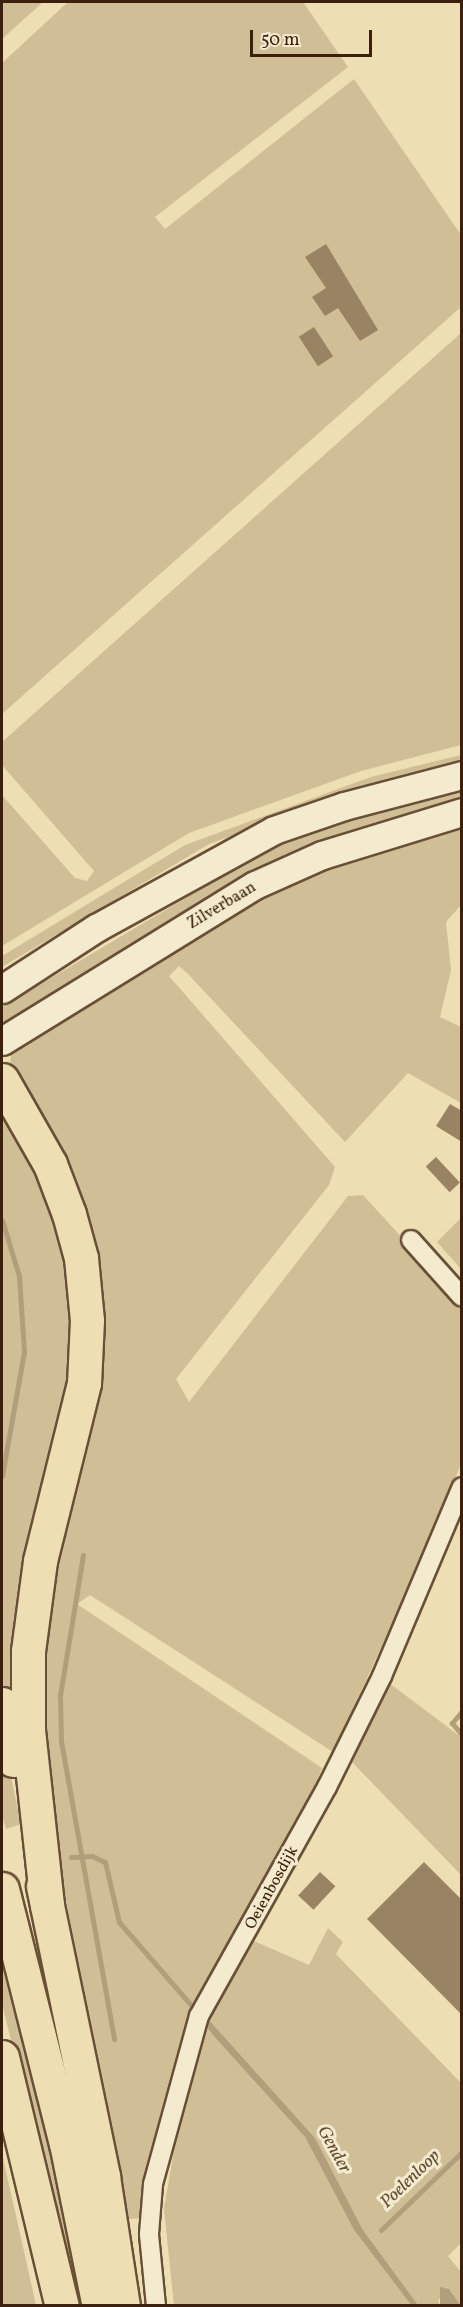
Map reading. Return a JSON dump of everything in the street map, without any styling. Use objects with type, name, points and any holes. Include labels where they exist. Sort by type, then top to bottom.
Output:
[{"type":"highway","points":[[2,1080],[50,1164],[66,1205],[81,1258],[87,1320],[84,1383],[40,1562],[28,1651],[28,1740],[48,1906]]},
{"type":"highway","points":[[2,1704],[48,1906],[103,2177],[123,2306]]},
{"type":"highway","points":[[2,1889],[66,2143],[99,2306]]},
{"type":"highway","points":[[2,2057],[35,2186],[62,2306]]},
{"type":"highway","points":[[2,2094],[35,2186]]},
{"type":"main road","points":[[2,989],[96,928],[274,830],[344,806],[462,775]]},
{"type":"main road","name":"Zilverbaan","points":[[2,1041],[255,885],[322,855],[462,812]]},
{"type":"street","points":[[411,1240],[462,1297]]},
{"type":"street","name":"Oeienbosdijk","points":[[156,2306],[149,2212],[162,2145],[196,2024],[279,1877],[382,1676],[462,1487]]},
{"type":"shaded area","points":[[2,2],[43,2],[2,39]]},
{"type":"shaded area","points":[[68,2],[303,2],[348,67],[155,217],[165,229],[354,79],[461,235],[461,307],[2,714],[2,63]]},
{"type":"shaded area","points":[[461,333],[461,745],[361,771],[189,833],[2,946],[2,795],[75,878],[87,881],[94,871],[2,765],[2,742]]},
{"type":"shaded area","points":[[461,755],[461,765],[351,794],[209,844],[2,967],[2,956],[185,845],[371,777]]},
{"type":"shaded area","points":[[461,783],[461,802],[430,810],[2,1029],[2,1007],[290,836]]},
{"type":"shaded area","points":[[461,821],[461,905],[446,922],[451,970],[440,1017],[461,1027],[461,1103],[408,1073],[345,1142],[188,974],[179,966],[169,976],[335,1167],[329,1185],[176,1379],[189,1402],[348,1196],[363,1195],[461,1302],[462,1461],[431,1539],[333,1752],[90,1595],[77,1604],[322,1768],[289,1849],[206,1991],[144,2218],[127,2219],[42,1775],[42,1626],[96,1344],[10,1069],[11,1053],[141,964],[291,880]]},
{"type":"shaded area","points":[[2,1114],[45,1195],[62,1251],[69,1300],[71,1363],[17,1752],[2,1679]]},
{"type":"shaded area","points":[[461,1218],[461,1269],[437,1242]]},
{"type":"shaded area","points":[[389,1683],[461,1737],[461,1875],[352,1762]]},
{"type":"shaded area","points":[[2,1735],[21,1824],[6,1829],[2,1815]]},
{"type":"shaded area","points":[[2,1926],[89,2305],[75,2305],[2,2003]]},
{"type":"shaded area","points":[[328,1928],[343,1942],[336,1954],[461,2083],[461,2243],[448,2256],[461,2272],[461,2305],[453,2300],[446,2287],[438,2301],[440,2305],[418,2305],[363,2230],[315,2138],[209,2020],[254,1941],[309,1965]]},
{"type":"shaded area","points":[[209,2020],[315,2138],[363,2230],[418,2305],[411,2305],[354,2230],[305,2137],[213,2035],[206,2026]]},
{"type":"shaded area","points":[[206,2026],[305,2137],[354,2230],[411,2305],[174,2306],[164,2209],[181,2109]]},
{"type":"shaded area","points":[[2,2153],[8,2180],[36,2305],[2,2305]]},
{"type":"shaded area","points":[[440,2287],[449,2289],[460,2305],[440,2305]]},
{"type":"building","points":[[326,244],[378,330],[360,341],[338,308],[325,316],[312,297],[326,288],[305,257]]},
{"type":"building","points":[[314,327],[333,356],[318,366],[299,337]]},
{"type":"building","points":[[450,1104],[462,1111],[462,1142],[436,1126]]},
{"type":"building","points":[[436,1157],[460,1183],[450,1192],[426,1167]]},
{"type":"building","points":[[424,1862],[462,1900],[462,2015],[367,1919]]},
{"type":"building","points":[[320,1872],[335,1886],[314,1910],[298,1895]]},
{"type":"waterway","points":[[2,1220],[19,1276],[24,1352],[2,1476]]},
{"type":"waterway","points":[[83,1555],[60,1696],[61,1741],[114,2039]]},
{"type":"waterway","name":"Poelenloop","points":[[462,1711],[452,1723],[462,1735]]},
{"type":"waterway","name":"Gender","points":[[71,1857],[92,1856],[105,1862],[119,1922],[191,2005]]},
{"type":"waterway","name":"Poelenloop","points":[[381,2230],[462,2152]]}]
